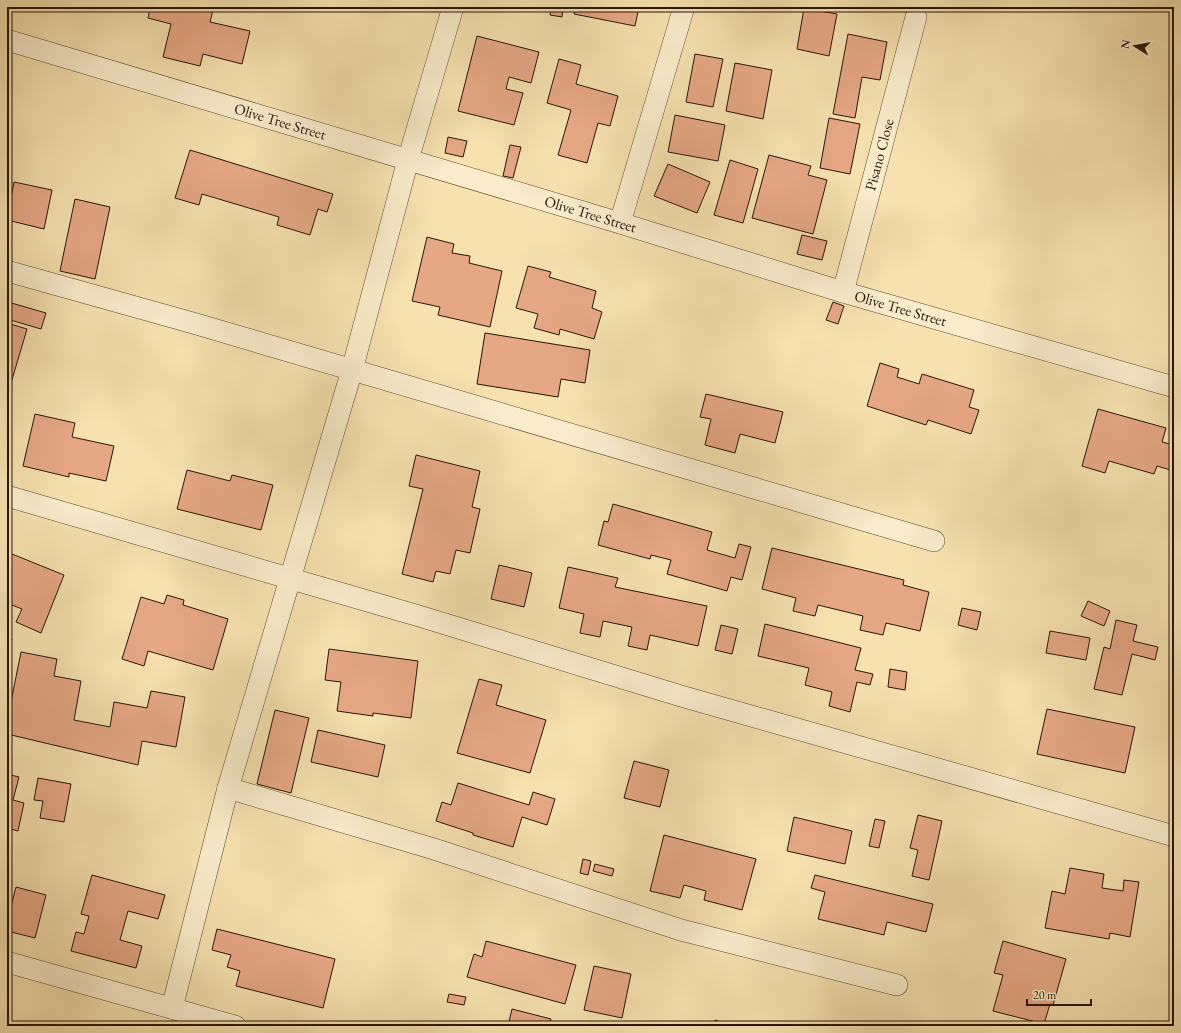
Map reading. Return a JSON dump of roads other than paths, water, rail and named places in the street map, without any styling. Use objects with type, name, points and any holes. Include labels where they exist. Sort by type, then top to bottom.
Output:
[{"type":"street","points":[[172,1008],[228,788],[352,370],[408,160],[453,7]]},
{"type":"street","points":[[620,223],[684,7]]},
{"type":"street","name":"Pisano Close","points":[[843,292],[916,17]]},
{"type":"street","name":"Olive Tree Street","points":[[7,40],[620,223],[843,292],[1174,386]]},
{"type":"street","points":[[7,271],[193,323],[934,541]]},
{"type":"street","points":[[7,496],[680,696],[1174,836]]},
{"type":"street","points":[[228,788],[434,849],[681,930],[897,985]]},
{"type":"street","points":[[7,962],[235,1026]]}]
